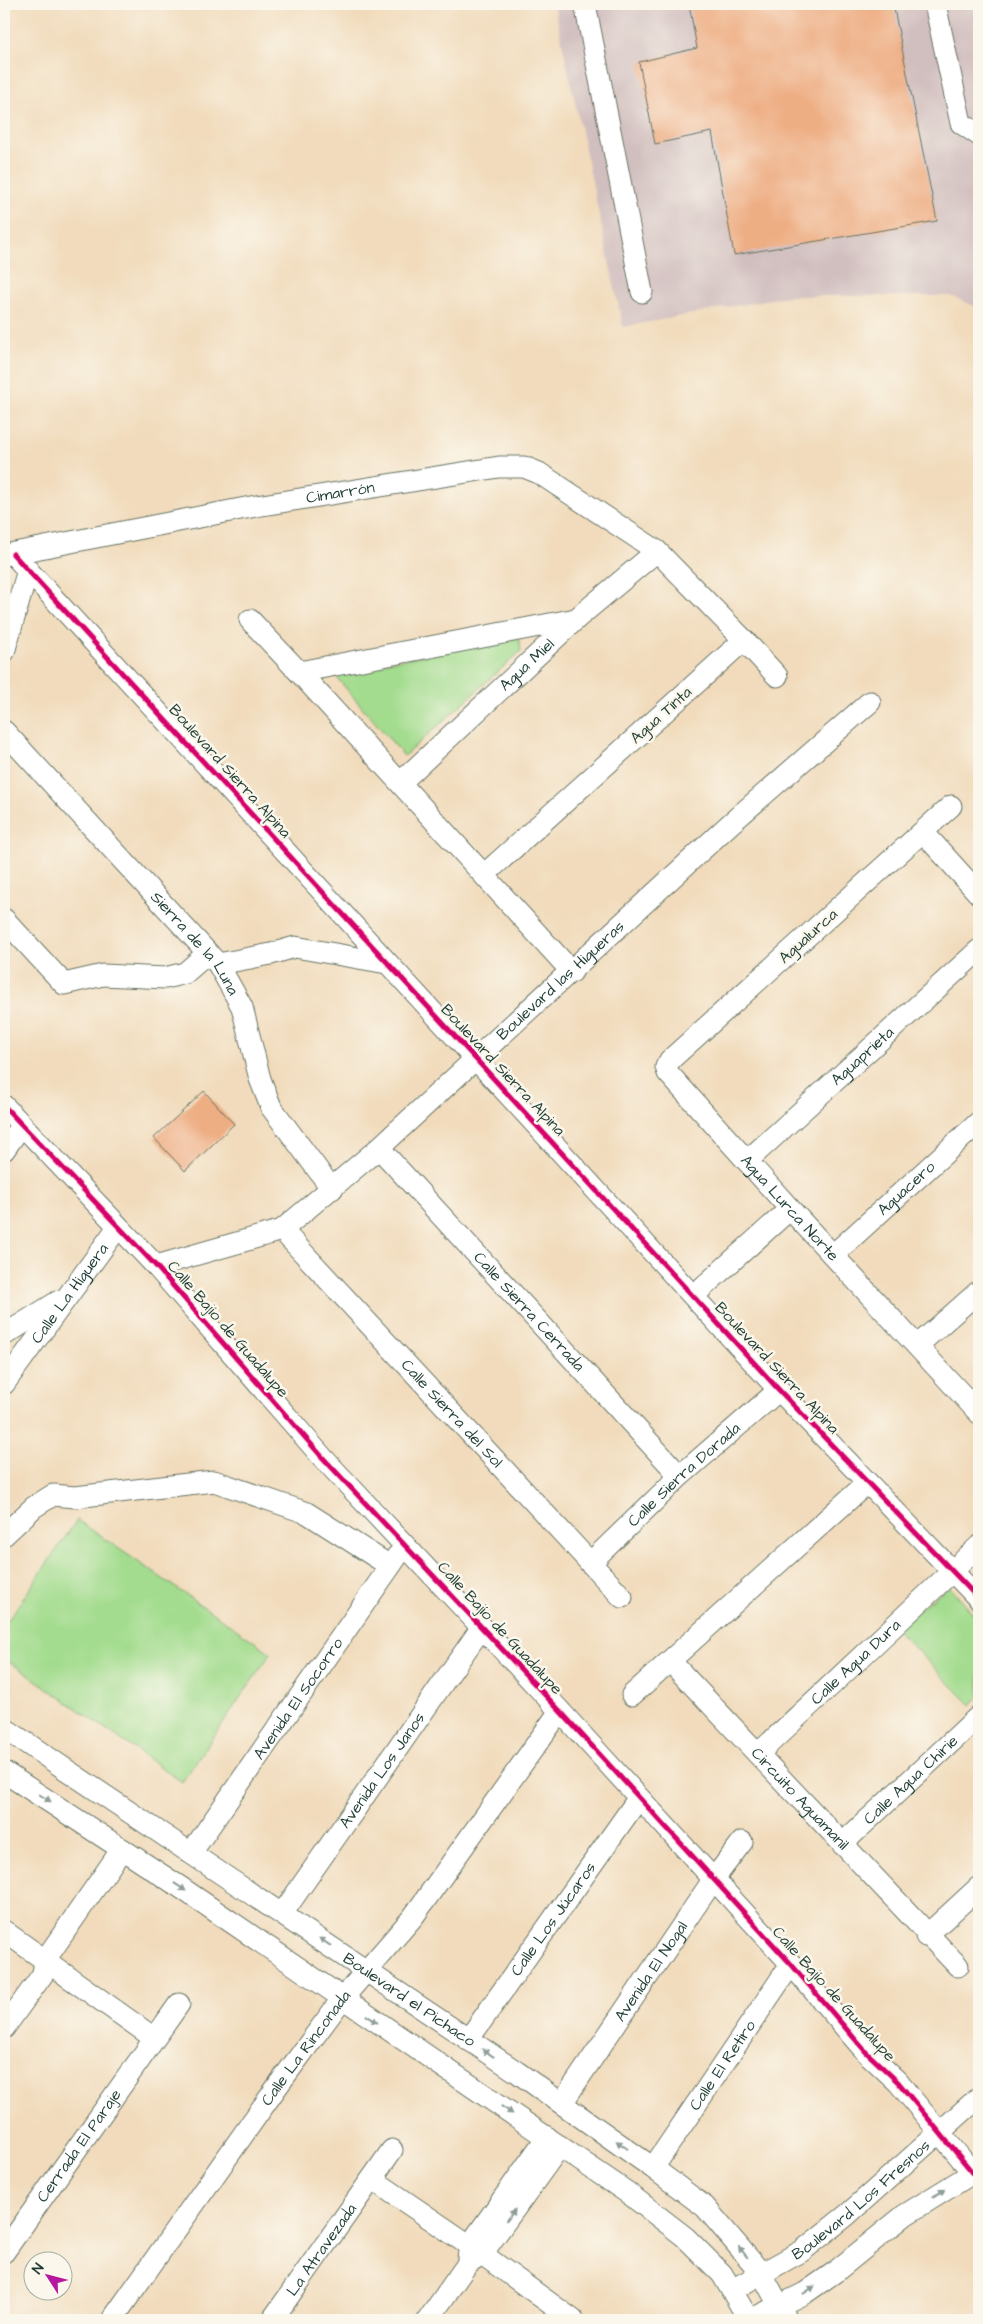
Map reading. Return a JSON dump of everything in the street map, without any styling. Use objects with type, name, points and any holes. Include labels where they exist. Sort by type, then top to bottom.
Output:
[{"type":"street","points":[[585,4],[642,292]]},
{"type":"street","points":[[935,4],[961,122],[979,135]]},
{"type":"street","name":"Cimarrón","points":[[8,555],[256,506],[499,467],[524,467],[539,473],[657,551]]},
{"type":"street","points":[[657,551],[698,590],[777,676]]},
{"type":"street","name":"Agua Miel","points":[[401,782],[576,619],[657,551]]},
{"type":"street","name":"Boulevard Sierra Alpina","points":[[8,555],[28,570],[779,1390],[979,1599]]},
{"type":"street","points":[[4,652],[28,570]]},
{"type":"street","points":[[299,672],[576,619]]},
{"type":"street","points":[[250,620],[401,782],[572,972]]},
{"type":"street","name":"Agua Tinta","points":[[485,874],[744,640]]},
{"type":"street","name":"Boulevard las Higueras","points":[[156,1266],[282,1230],[379,1148],[572,972],[730,824],[870,702]]},
{"type":"street","name":"Sierra de la Luna","points":[[4,730],[213,958],[242,1007],[264,1093],[271,1107],[332,1189]]},
{"type":"street","name":"Agualurca","points":[[666,1066],[670,1060],[951,806]]},
{"type":"street","points":[[924,832],[979,894]]},
{"type":"street","points":[[4,919],[64,984],[103,975],[165,978],[185,973],[213,958],[271,954],[295,947],[387,963]]},
{"type":"street","name":"Aguaprieta","points":[[747,1161],[979,950]]},
{"type":"street","name":"Agua Lurca Norte","points":[[666,1066],[668,1073],[790,1209],[979,1413]]},
{"type":"street","name":"Calle Bajío de Guadalupe","points":[[4,1106],[156,1266],[323,1458],[560,1710],[638,1799],[790,1964],[866,2052],[898,2082],[976,2171]]},
{"type":"street","name":"Aguacero","points":[[833,1255],[979,1122]]},
{"type":"street","points":[[4,1150],[21,1126]]},
{"type":"street","name":"Calle Sierra Cerrada","points":[[379,1148],[680,1476]]},
{"type":"street","points":[[693,1296],[790,1209]]},
{"type":"street","name":"Calle La Higuera","points":[[4,1384],[118,1227]]},
{"type":"street","name":"Calle Sierra del Sol","points":[[282,1230],[622,1597]]},
{"type":"street","points":[[918,1345],[979,1291]]},
{"type":"street","points":[[4,1335],[70,1295]]},
{"type":"street","name":"Calle Sierra Dorada","points":[[590,1563],[680,1476],[779,1390]]},
{"type":"street","points":[[4,1535],[34,1508],[53,1495],[75,1497],[214,1481],[307,1513],[390,1566]]},
{"type":"street","points":[[632,1695],[671,1662],[867,1483]]},
{"type":"street","name":"Avenida El Socorro","points":[[191,1853],[405,1545]]},
{"type":"street","name":"Calle Agua Dura","points":[[758,1754],[979,1546]]},
{"type":"street","name":"Avenida Los Janos","points":[[282,1914],[482,1627]]},
{"type":"street","name":"Circuito Aguamanil","points":[[671,1662],[926,1936],[958,1966]]},
{"type":"street","name":"Calle La Rinconada","points":[[112,2320],[342,1999],[413,1917],[560,1710]]},
{"type":"street","name":"Calle Agua Chirie","points":[[842,1844],[979,1716]]},
{"type":"street","name":"Boulevard el Pichaco","points":[[4,1728],[562,2103],[653,2168],[705,2207],[762,2274],[784,2313]]},
{"type":"street","points":[[4,1772],[128,1853],[554,2142],[685,2237],[722,2274],[749,2320],[784,2313],[905,2215],[976,2171]]},
{"type":"street","name":"Calle Los Júcaros","points":[[468,2040],[638,1799]]},
{"type":"street","name":"Avenida El Nogal","points":[[562,2103],[713,1880],[742,1842]]},
{"type":"street","points":[[4,2028],[128,1853]]},
{"type":"street","points":[[926,1936],[979,1887]]},
{"type":"street","points":[[4,1931],[49,1967],[154,2038]]},
{"type":"street","name":"Calle El Retiro","points":[[653,2168],[790,1964]]},
{"type":"street","name":"Cerrada El Paraje","points":[[4,2252],[179,2004]]},
{"type":"street","name":"Boulevard Los Fresnos","points":[[732,2290],[802,2251],[847,2216],[979,2097]]},
{"type":"street","points":[[428,2320],[554,2142]]},
{"type":"street","name":"La Atravezada","points":[[272,2320],[392,2150]]},
{"type":"street","points":[[372,2179],[473,2254],[573,2320]]},
{"type":"shaded area","points":[[554,4],[979,4],[979,308],[951,296],[787,296],[623,327]]},
{"type":"green space","points":[[519,638],[521,651],[404,756],[332,672]]},
{"type":"green space","points":[[77,1520],[271,1653],[182,1782],[4,1658],[4,1626]]},
{"type":"green space","points":[[949,1586],[979,1621],[979,1696],[971,1705],[895,1628]]},
{"type":"building","points":[[689,4],[893,4],[937,221],[734,255],[712,132],[655,144],[639,62],[697,48]]},
{"type":"building","points":[[204,1091],[234,1124],[185,1171],[154,1138]]},
{"type":"cycle path","points":[[13,554],[779,1390],[979,1599]]},
{"type":"cycle path","points":[[4,1106],[156,1266],[323,1458],[560,1711],[791,1964],[866,2052],[898,2082],[973,2173]]}]
